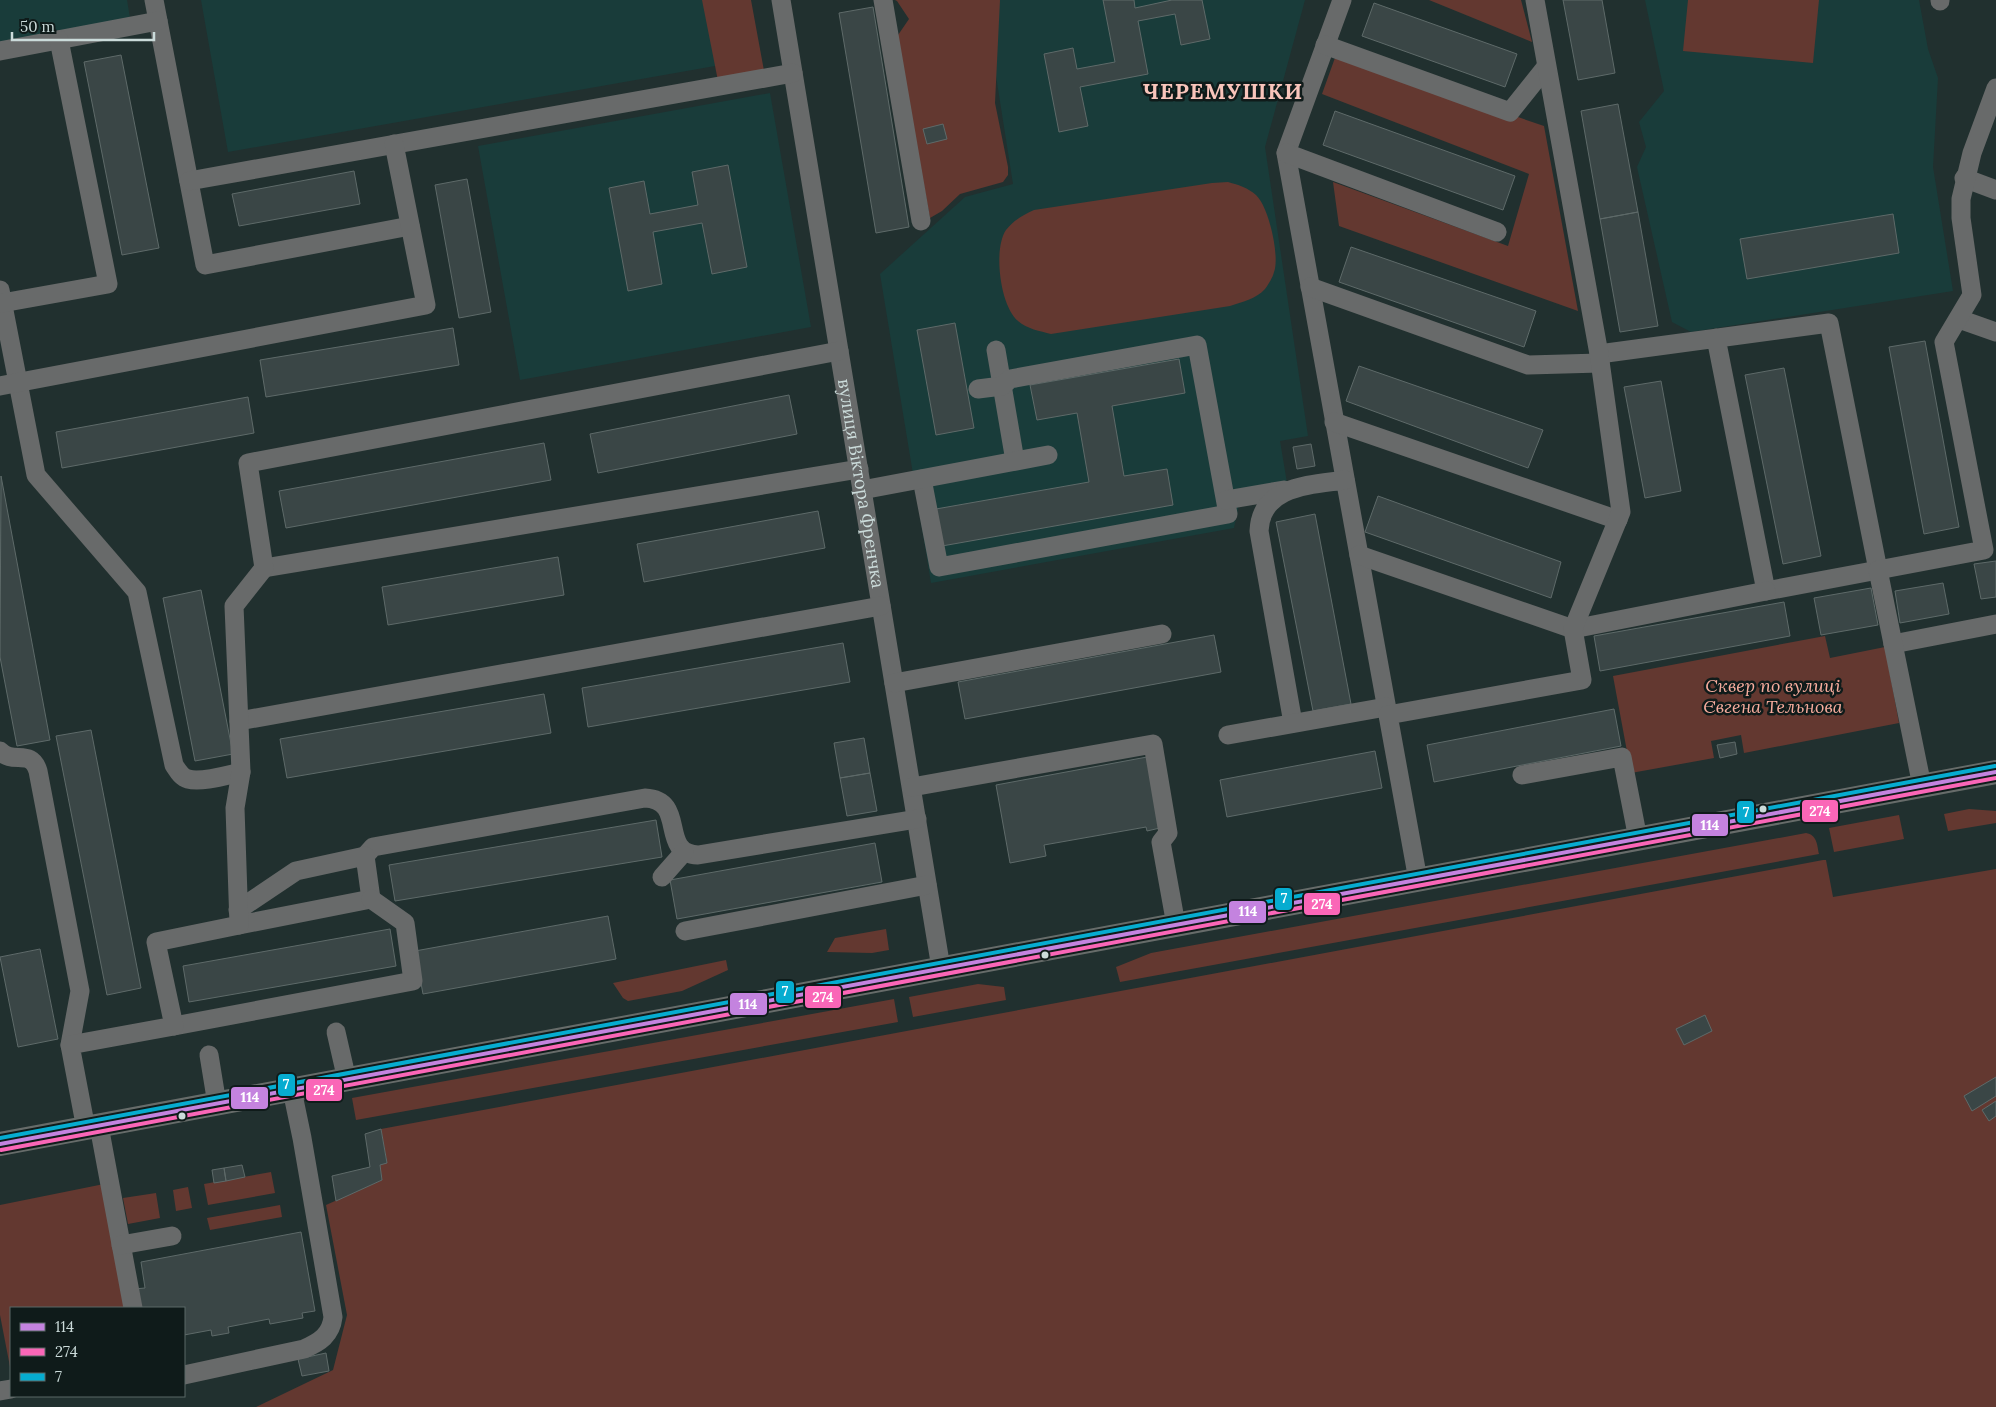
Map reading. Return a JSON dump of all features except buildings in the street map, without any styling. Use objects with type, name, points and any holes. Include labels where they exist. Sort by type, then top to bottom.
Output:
[{"type":"main road","points":[[0,1144],[1996,772]]},
{"type":"street","points":[[154,0],[206,265],[410,226]]},
{"type":"street","name":"вулиця Віктора Френчка","points":[[781,0],[941,968]]},
{"type":"street","points":[[882,0],[921,221]]},
{"type":"street","points":[[1342,0],[1286,153],[1418,880]]},
{"type":"street","points":[[1228,735],[1293,723],[1387,711],[1582,680],[1573,629],[1621,512],[1600,359],[1534,0]]},
{"type":"street","points":[[0,51],[158,21]]},
{"type":"street","points":[[60,40],[108,284],[1,297],[9,384],[36,475],[137,592],[174,765],[180,774],[188,779],[199,780],[240,772]]},
{"type":"street","points":[[1326,45],[1510,112],[1546,67]]},
{"type":"street","points":[[189,181],[793,73]]},
{"type":"street","points":[[1359,554],[1573,629],[1990,548],[1944,342],[1972,296],[1960,218],[1961,199],[1964,178],[1980,128],[1996,88]]},
{"type":"street","points":[[9,384],[426,305],[394,144]]},
{"type":"street","points":[[1286,153],[1497,232]]},
{"type":"street","points":[[1964,178],[1996,190]]},
{"type":"street","points":[[1310,287],[1528,365],[1600,359],[1716,338],[1829,323],[1922,786]]},
{"type":"street","points":[[1959,318],[1996,332]]},
{"type":"street","points":[[1716,338],[1766,591]]},
{"type":"street","points":[[922,479],[939,566],[1228,514],[1197,345],[1010,379],[1002,386],[978,389]]},
{"type":"street","points":[[996,350],[1015,462]]},
{"type":"street","points":[[264,568],[248,463],[839,351]]},
{"type":"street","points":[[1334,422],[1618,520]]},
{"type":"street","points":[[862,490],[1048,455]]},
{"type":"street","points":[[239,918],[235,808],[240,772],[234,606],[264,568],[858,470]]},
{"type":"street","points":[[1226,500],[1345,480]]},
{"type":"street","points":[[1290,489],[1271,501],[1265,508],[1259,521],[1259,531],[1293,723]]},
{"type":"street","points":[[239,721],[881,606]]},
{"type":"street","points":[[1893,644],[1996,624]]},
{"type":"street","points":[[894,683],[1162,634]]},
{"type":"street","points":[[912,787],[1153,744],[1168,833],[1161,842],[1176,925]]},
{"type":"street","points":[[0,751],[8,757],[29,758],[34,762],[38,771],[80,992],[70,1045],[121,1245],[133,1307]]},
{"type":"street","points":[[1522,775],[1622,757],[1638,839]]},
{"type":"street","points":[[239,918],[296,871],[365,856],[373,846],[645,798],[662,802],[668,809],[676,842],[684,852],[698,856],[917,819]]},
{"type":"street","points":[[662,877],[684,852]]},
{"type":"street","points":[[365,856],[371,899]]},
{"type":"street","points":[[685,931],[927,885]]},
{"type":"street","points":[[70,1045],[174,1026],[413,981],[405,922],[371,899],[239,918],[156,942],[174,1026]]},
{"type":"street","points":[[336,1032],[347,1080]]},
{"type":"street","points":[[209,1055],[217,1104]]},
{"type":"street","points":[[185,1375],[304,1349],[317,1343],[327,1335],[332,1327],[333,1317],[292,1090]]},
{"type":"street","points":[[121,1245],[172,1236]]},
{"type":"shaded area","points":[[0,0],[127,0],[130,18],[0,43]]},
{"type":"shaded area","points":[[201,0],[738,0],[749,60],[228,152]]},
{"type":"shaded area","points":[[984,0],[1305,0],[1265,147],[1308,436],[1280,441],[1287,483],[1239,504],[1234,528],[931,583],[880,274],[965,197],[1013,184]]},
{"type":"shaded area","points":[[1645,0],[1919,0],[1928,49],[1938,78],[1933,167],[1953,291],[1691,332],[1672,322],[1637,167],[1646,147],[1639,122],[1664,91]]},
{"type":"shaded area","points":[[770,93],[811,327],[520,380],[478,146]]},
{"type":"green space","points":[[702,0],[751,0],[767,87],[720,91]]},
{"type":"green space","points":[[895,0],[1000,0],[995,103],[1008,175],[1003,182],[960,194],[942,211],[930,218],[896,38],[909,19]]},
{"type":"green space","points":[[1429,0],[1521,0],[1532,42]]},
{"type":"green space","points":[[1688,0],[1819,0],[1813,63],[1683,51]]},
{"type":"green space","points":[[1336,55],[1544,126],[1578,311],[1339,226],[1333,182],[1508,246],[1529,174],[1322,94]]},
{"type":"green space","points":[[1228,182],[1250,190],[1256,195],[1265,210],[1272,232],[1276,255],[1272,279],[1261,292],[1249,300],[1230,306],[1051,334],[1025,326],[1012,314],[1000,277],[1000,250],[1006,230],[1022,216],[1034,210]]},
{"type":"green space","name":"Сквер по вулиці Євгена Тельнова","points":[[1825,636],[1830,658],[1885,647],[1899,723],[1744,753],[1741,735],[1711,741],[1714,758],[1631,773],[1613,676]]},
{"type":"green space","points":[[1969,809],[1996,811],[1996,823],[1948,831],[1944,814]]},
{"type":"green space","points":[[1899,815],[1904,839],[1834,852],[1829,828]]},
{"type":"green space","points":[[1806,833],[1814,838],[1819,854],[1120,982],[1116,967],[1151,953]]},
{"type":"green space","points":[[1826,860],[1833,897],[1996,869],[1996,1407],[256,1407],[333,1370],[347,1315],[326,1205],[382,1180],[380,1165],[387,1162],[381,1129]]},
{"type":"green space","points":[[886,929],[889,950],[872,953],[827,952],[835,938]]},
{"type":"green space","points":[[726,960],[728,970],[682,991],[628,1001],[623,998],[613,983]]},
{"type":"green space","points":[[978,984],[1004,987],[1006,1000],[913,1017],[909,997]]},
{"type":"green space","points":[[894,999],[898,1022],[356,1120],[352,1098]]},
{"type":"green space","points":[[271,1172],[275,1193],[208,1205],[204,1184]]},
{"type":"green space","points":[[104,1184],[128,1307],[10,1307],[10,1367],[0,1315],[0,1205]]},
{"type":"green space","points":[[188,1187],[192,1208],[176,1211],[173,1190]]},
{"type":"green space","points":[[156,1193],[160,1218],[128,1224],[123,1198]]},
{"type":"green space","points":[[280,1205],[282,1217],[210,1230],[207,1218]]},
{"type":"transit line","name":"7","points":[[0,1138],[1995,766]]},
{"type":"transit line","name":"114","points":[[0,1144],[1996,772]]},
{"type":"transit line","name":"274","points":[[1,1150],[1996,778]]},
{"type":"district","name":"ЧЕРЕМУШКИ","points":[[1223,91]]}]
